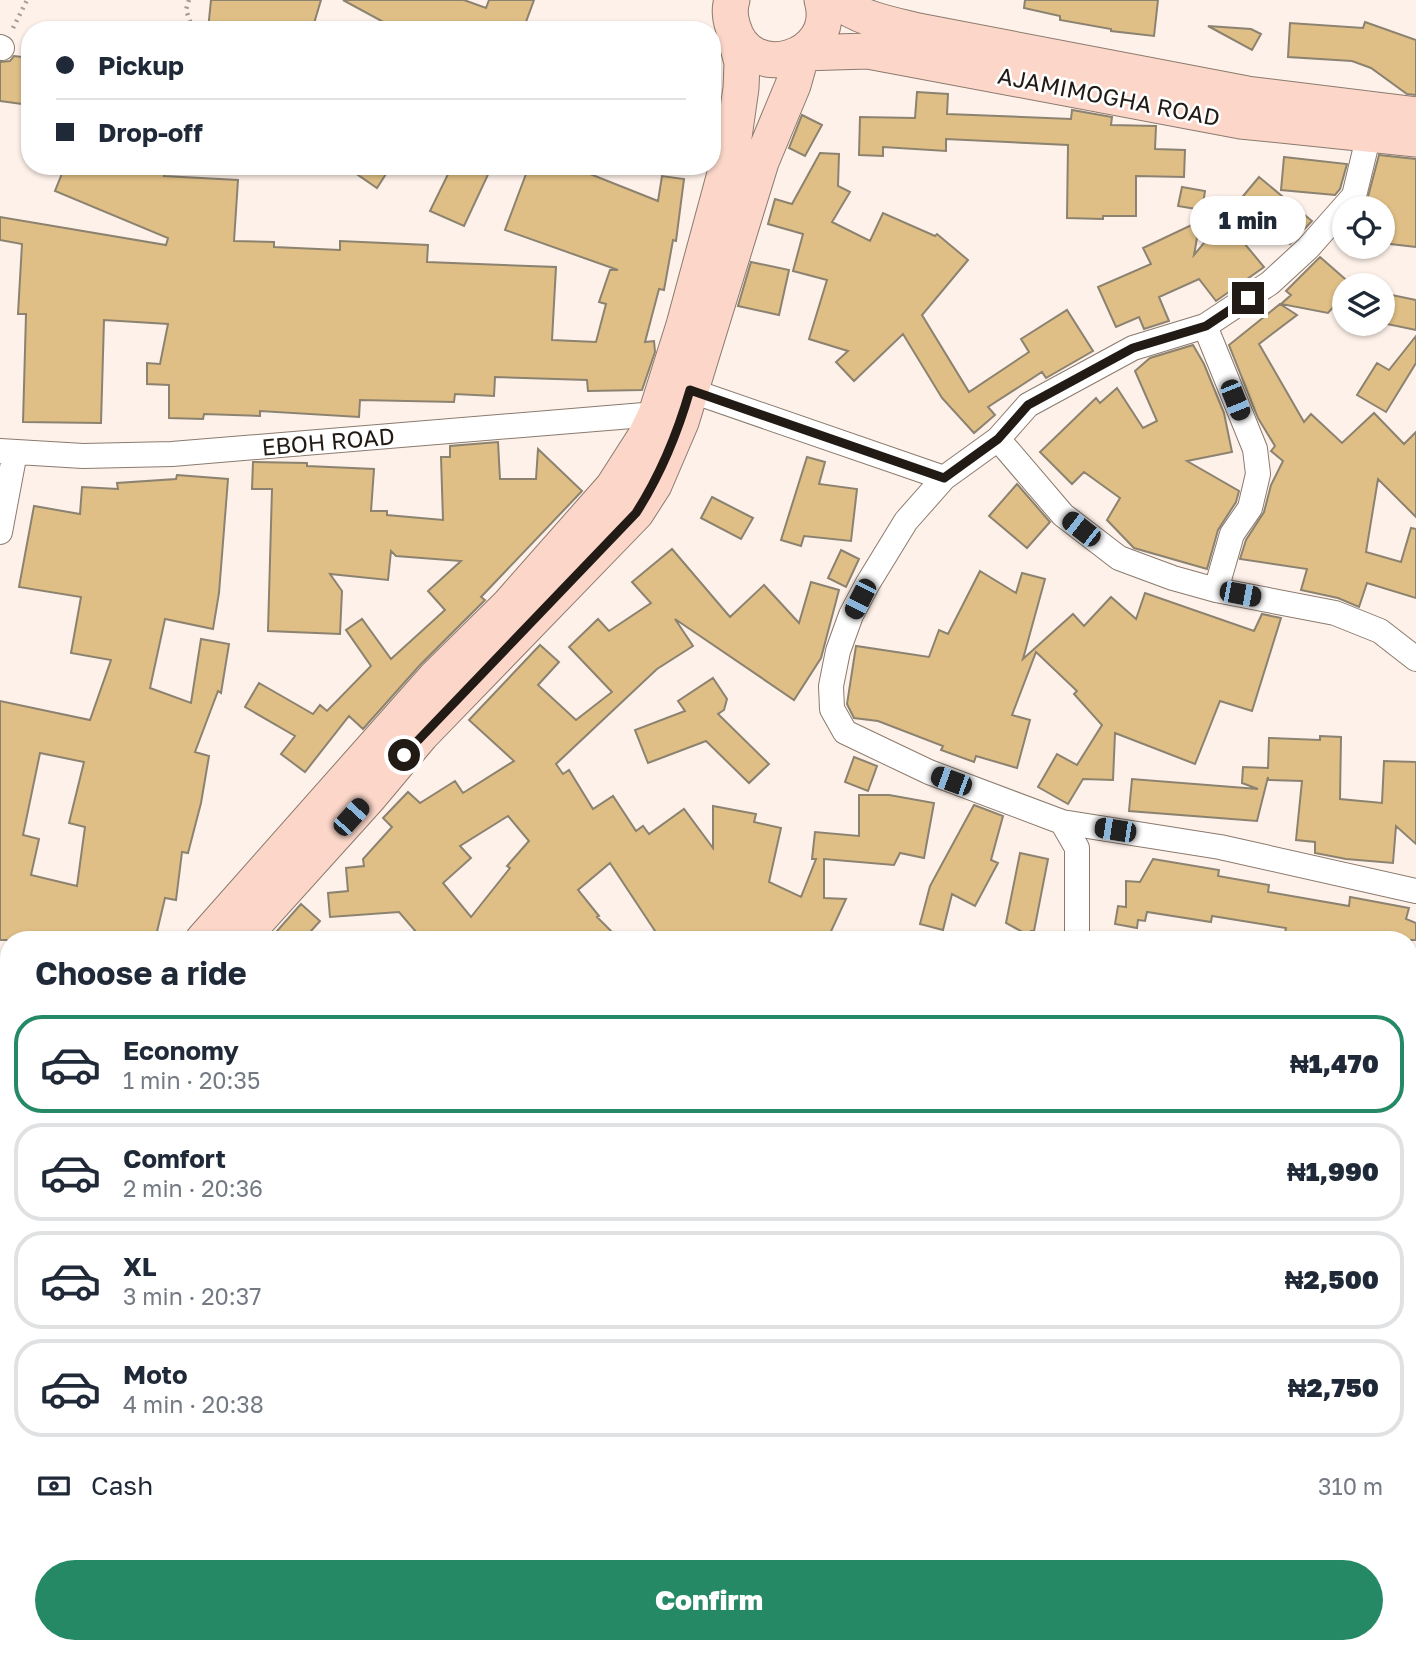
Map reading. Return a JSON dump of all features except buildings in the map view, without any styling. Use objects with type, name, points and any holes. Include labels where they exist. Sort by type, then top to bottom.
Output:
[{"type":"main road","points":[[248,931],[422,735],[636,513],[654,485],[667,457],[690,390],[761,162],[793,85],[802,53],[813,44],[820,33],[824,20],[822,0]]},
{"type":"main road","name":"AJAMIMOGHA ROAD","points":[[836,0],[850,10],[878,22],[918,31],[1247,94],[1416,115]]},
{"type":"main road","points":[[211,931],[435,678],[508,606],[613,487],[645,437],[656,414],[684,325],[733,144],[742,63],[733,16]]},
{"type":"main road","name":"AJAMIMOGHA ROAD","points":[[733,16],[743,46],[756,55],[771,60],[788,59],[802,53],[868,51],[1241,121],[1416,139]]},
{"type":"street","points":[[1369,134],[1354,196],[1308,248],[1270,283],[1206,326],[1133,348],[1028,405],[998,439],[944,478],[906,521],[851,615],[838,651],[831,686],[832,709],[845,732],[929,772],[1062,822],[1220,847],[1416,891]]},
{"type":"street","points":[[1206,326],[1255,449],[1258,474],[1251,508],[1232,534],[1216,590]]},
{"type":"street","points":[[690,390],[944,478]]},
{"type":"street","name":"EBOH ROAD","points":[[7,452],[83,456],[172,454],[656,414]]},
{"type":"street","points":[[998,439],[1063,514],[1119,558],[1216,590],[1335,613],[1380,631],[1416,659]]},
{"type":"street","points":[[0,532],[7,452]]},
{"type":"street","points":[[1062,822],[1077,848],[1077,931]]},
{"type":"path","points":[[1,47],[27,0]]},
{"type":"path","points":[[189,0],[186,10],[190,21]]},
{"type":"route","points":[[404,755],[636,513],[654,485],[667,457],[690,390],[944,478],[998,439],[1028,405],[1133,348],[1206,326],[1248,298]]}]
